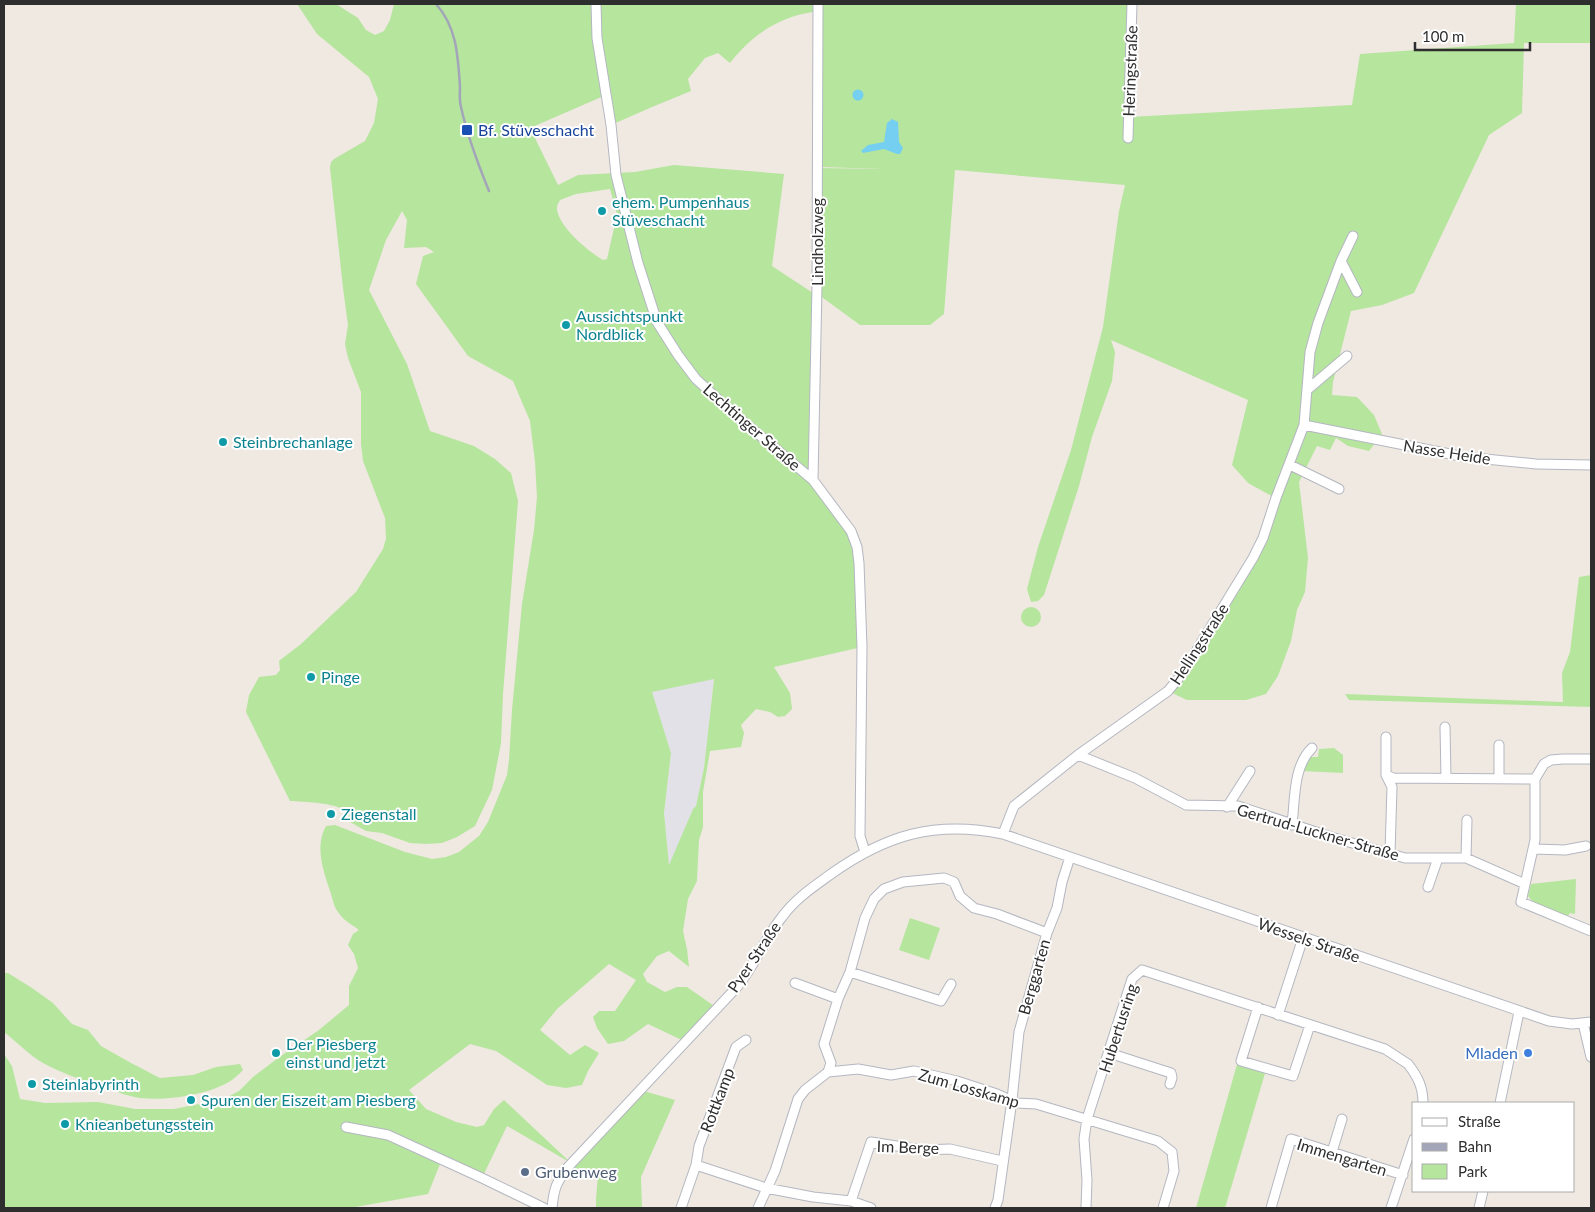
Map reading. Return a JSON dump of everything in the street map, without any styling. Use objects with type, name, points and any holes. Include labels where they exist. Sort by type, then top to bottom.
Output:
[{"type":"street","name":"Lechtinger Straße","points":[[596,4],[597,38],[611,125],[616,174],[638,263],[657,322],[696,379],[720,402],[814,480],[851,531],[857,547],[862,647],[860,836],[865,852]]},
{"type":"street","name":"Lindholzweg","points":[[814,480],[818,4]]},
{"type":"street","name":"Heringstraße","points":[[1128,138],[1132,4]]},
{"type":"street","name":"Hellingstraße","points":[[1003,834],[1014,806],[1078,755],[1168,691],[1182,674],[1253,558],[1263,538],[1304,425],[1310,352],[1318,322],[1341,261],[1353,236]]},
{"type":"street","points":[[1341,261],[1357,292]]},
{"type":"street","points":[[1307,390],[1347,356]]},
{"type":"street","name":"Nasse Heide","points":[[1304,425],[1464,457],[1536,464],[1591,465]]},
{"type":"street","points":[[1290,465],[1339,489]]},
{"type":"street","points":[[1445,727],[1446,778]]},
{"type":"street","points":[[1386,736],[1386,775],[1392,787],[1390,853]]},
{"type":"street","points":[[1499,745],[1499,778]]},
{"type":"street","points":[[1292,825],[1298,771],[1304,755],[1312,748]]},
{"type":"street","name":"Gertrud-Luckner-Straße","points":[[1078,755],[1136,778],[1186,805],[1238,806],[1292,825],[1406,858],[1466,858],[1525,886]]},
{"type":"street","points":[[1591,759],[1551,760],[1544,764],[1535,779],[1534,849],[1521,902],[1591,931]]},
{"type":"street","name":"Gertrud-Luckner-Straße","points":[[1227,807],[1250,771]]},
{"type":"street","points":[[1386,775],[1393,778],[1535,779]]},
{"type":"street","points":[[1466,858],[1467,820]]},
{"type":"street","name":"Pyer Straße","points":[[552,1208],[557,1182],[568,1166],[737,987],[749,971],[781,917],[793,903],[812,887],[865,852],[883,843],[920,832],[958,828],[1003,834]]},
{"type":"street","name":"Wessels Straße","points":[[1003,834],[1519,1012],[1555,1023],[1572,1024],[1587,1022],[1591,1057]]},
{"type":"street","points":[[1534,849],[1564,850],[1586,846]]},
{"type":"street","name":"Berggarten","points":[[995,1208],[998,1200],[1012,1100],[1019,1032],[1047,933],[1057,908],[1062,882],[1070,857]]},
{"type":"street","points":[[1428,888],[1438,858]]},
{"type":"street","points":[[758,1208],[775,1171],[798,1099],[804,1090],[828,1072],[830,1062],[824,1044],[838,999],[850,972],[865,918],[874,899],[884,889],[903,882],[944,878],[954,882],[960,896],[974,908],[997,914],[1047,933]]},
{"type":"street","points":[[1278,1015],[1303,938]]},
{"type":"street","name":"Hubertusring","points":[[1086,1208],[1087,1180],[1084,1139],[1087,1119],[1132,980],[1142,970],[1385,1049],[1408,1064],[1420,1082],[1423,1102]]},
{"type":"street","points":[[850,972],[941,1001],[951,984]]},
{"type":"street","points":[[795,983],[838,999]]},
{"type":"street","points":[[1258,1007],[1241,1061],[1293,1076],[1310,1025]]},
{"type":"street","points":[[1500,1102],[1519,1012]]},
{"type":"street","name":"Rottkamp","points":[[681,1208],[696,1165],[699,1146],[736,1047],[746,1040]]},
{"type":"street","points":[[1109,1053],[1171,1073],[1170,1084]]},
{"type":"street","name":"Zum Losskamp","points":[[828,1072],[858,1069],[891,1075],[914,1071],[957,1081],[1017,1103],[1036,1104],[1158,1141],[1172,1152],[1174,1171],[1163,1208]]},
{"type":"street","points":[[1332,1152],[1342,1119]]},
{"type":"street","points":[[346,1127],[388,1135],[544,1208]]},
{"type":"street","name":"Immengarten","points":[[1271,1208],[1291,1140],[1402,1175]]},
{"type":"street","name":"Im Berge","points":[[851,1201],[871,1142],[922,1150],[950,1148],[1002,1161]]},
{"type":"street","points":[[1391,1208],[1412,1145]]},
{"type":"street","points":[[696,1165],[766,1188],[851,1201],[871,1208]]},
{"type":"street","points":[[1479,1208],[1483,1192]]},
{"type":"shaded area","points":[[714,678],[704,768],[696,806],[693,809],[669,866],[664,813],[671,753],[651,692]]},
{"type":"green space","points":[[297,4],[336,4],[358,18],[366,30],[375,35],[384,31],[390,20],[394,4],[813,4],[813,12],[788,18],[756,36],[730,63],[718,53],[705,58],[688,79],[691,91],[611,125],[606,95],[530,128],[558,185],[578,175],[635,172],[674,165],[784,174],[772,266],[813,293],[813,480],[857,547],[862,647],[774,667],[790,693],[792,709],[785,716],[778,717],[770,712],[756,709],[741,725],[744,733],[741,747],[710,751],[703,792],[703,827],[699,840],[697,881],[688,899],[683,931],[689,967],[669,951],[657,956],[643,974],[647,982],[665,992],[677,987],[687,987],[717,1008],[686,1042],[648,1024],[624,1041],[608,1044],[597,1028],[593,1017],[599,1011],[615,1011],[636,980],[609,964],[557,1009],[540,1030],[570,1055],[585,1045],[599,1053],[582,1085],[566,1088],[547,1085],[496,1051],[470,1044],[409,1090],[426,1109],[456,1122],[477,1127],[484,1125],[494,1109],[504,1100],[571,1163],[507,1126],[482,1178],[442,1159],[428,1194],[350,1208],[4,1208],[4,1054],[12,1066],[20,1099],[45,1103],[98,1102],[135,1109],[174,1109],[224,1099],[239,1091],[253,1077],[319,1030],[349,1005],[349,986],[358,968],[354,954],[348,945],[353,934],[359,930],[347,922],[337,910],[323,869],[320,851],[322,834],[326,826],[335,825],[405,852],[432,859],[446,857],[459,852],[479,836],[488,822],[507,775],[522,604],[534,530],[537,497],[530,421],[513,381],[468,356],[416,284],[423,256],[434,252],[426,247],[404,248],[407,220],[402,211],[386,240],[369,290],[407,364],[430,431],[474,446],[495,459],[511,473],[518,501],[501,743],[492,790],[475,826],[457,837],[442,843],[410,843],[382,833],[366,831],[350,822],[348,814],[338,807],[321,803],[290,801],[246,712],[249,695],[259,677],[276,675],[280,670],[279,661],[301,644],[356,592],[383,549],[386,539],[385,518],[363,461],[361,444],[361,392],[348,358],[345,344],[348,325],[330,168],[331,162],[334,159],[365,141],[374,123],[378,99],[369,77],[317,34]],"holes":[[[610,189],[618,217],[607,259],[603,260],[567,230],[558,214],[557,207],[560,200],[576,194]],[[714,679],[704,768],[696,806],[669,865],[664,813],[671,753],[652,692]]]},
{"type":"green space","points":[[822,4],[1132,4],[1129,117],[1352,105],[1360,54],[1514,43],[1516,4],[1591,4],[1591,43],[1524,43],[1522,113],[1489,135],[1414,293],[1382,305],[1351,311],[1333,382],[1332,395],[1357,397],[1374,415],[1382,434],[1369,451],[1348,446],[1336,438],[1330,450],[1317,446],[1299,482],[1308,558],[1305,592],[1297,610],[1291,641],[1278,676],[1266,694],[1246,700],[1187,700],[1168,691],[1253,558],[1275,498],[1248,483],[1232,465],[1248,400],[1111,340],[1115,352],[1112,381],[1092,437],[1079,486],[1044,595],[1038,601],[1031,602],[1027,589],[1038,547],[1071,450],[1103,327],[1119,211],[1125,185],[955,170],[944,314],[930,325],[860,325],[819,295],[820,168],[884,169],[820,167]]},
{"type":"green space","points":[[1591,575],[1591,707],[1349,700],[1345,694],[1563,702],[1562,673],[1570,652],[1579,577]]},
{"type":"green space","points":[[1027,607],[1035,607],[1041,613],[1041,621],[1035,627],[1027,627],[1021,621],[1021,613]]},
{"type":"green space","points":[[1334,748],[1343,755],[1343,773],[1302,771],[1308,757],[1318,757],[1319,749]]},
{"type":"green space","points":[[1576,879],[1575,914],[1570,913],[1568,916],[1534,903],[1528,896],[1531,884]]},
{"type":"green space","points":[[910,918],[940,928],[929,960],[899,950]]},
{"type":"green space","points":[[4,973],[8,973],[53,1003],[72,1024],[88,1030],[101,1046],[160,1078],[193,1075],[216,1067],[240,1064],[243,1070],[232,1080],[212,1090],[188,1096],[163,1099],[130,1096],[64,1073],[38,1060],[4,1032]]},
{"type":"green space","points":[[1238,1061],[1266,1070],[1225,1208],[1196,1208]]},
{"type":"green space","points":[[640,1090],[675,1100],[641,1177],[642,1208],[596,1208],[598,1175],[579,1172],[568,1167]]},
{"type":"water","points":[[858,89],[864,95],[858,101],[852,95]]},
{"type":"water","points":[[892,119],[898,122],[899,142],[903,148],[900,154],[884,149],[863,153],[861,151],[868,145],[884,142],[887,123]]},
{"type":"railway","points":[[436,4],[443,13],[452,32],[458,65],[460,104],[463,118],[489,191]]},
{"type":"place","name":"Bf. Stüveschacht","points":[[467,130]]},
{"type":"place","name":"ehem. Pumpenhaus Stüveschacht","points":[[602,211]]},
{"type":"place","name":"Aussichtspunkt Nordblick","points":[[566,325]]},
{"type":"place","name":"Steinbrechanlage","points":[[223,442]]},
{"type":"place","name":"Pinge","points":[[311,677]]},
{"type":"place","name":"Ziegenstall","points":[[331,814]]},
{"type":"place","name":"Der Piesberg einst und jetzt","points":[[276,1053]]},
{"type":"place","name":"Mladen","points":[[1528,1053]]},
{"type":"place","name":"Steinlabyrinth","points":[[32,1084]]},
{"type":"place","name":"Spuren der Eiszeit am Piesberg","points":[[191,1100]]},
{"type":"place","name":"Knieanbetungsstein","points":[[65,1124]]},
{"type":"place","name":"Grubenweg","points":[[525,1172]]}]
